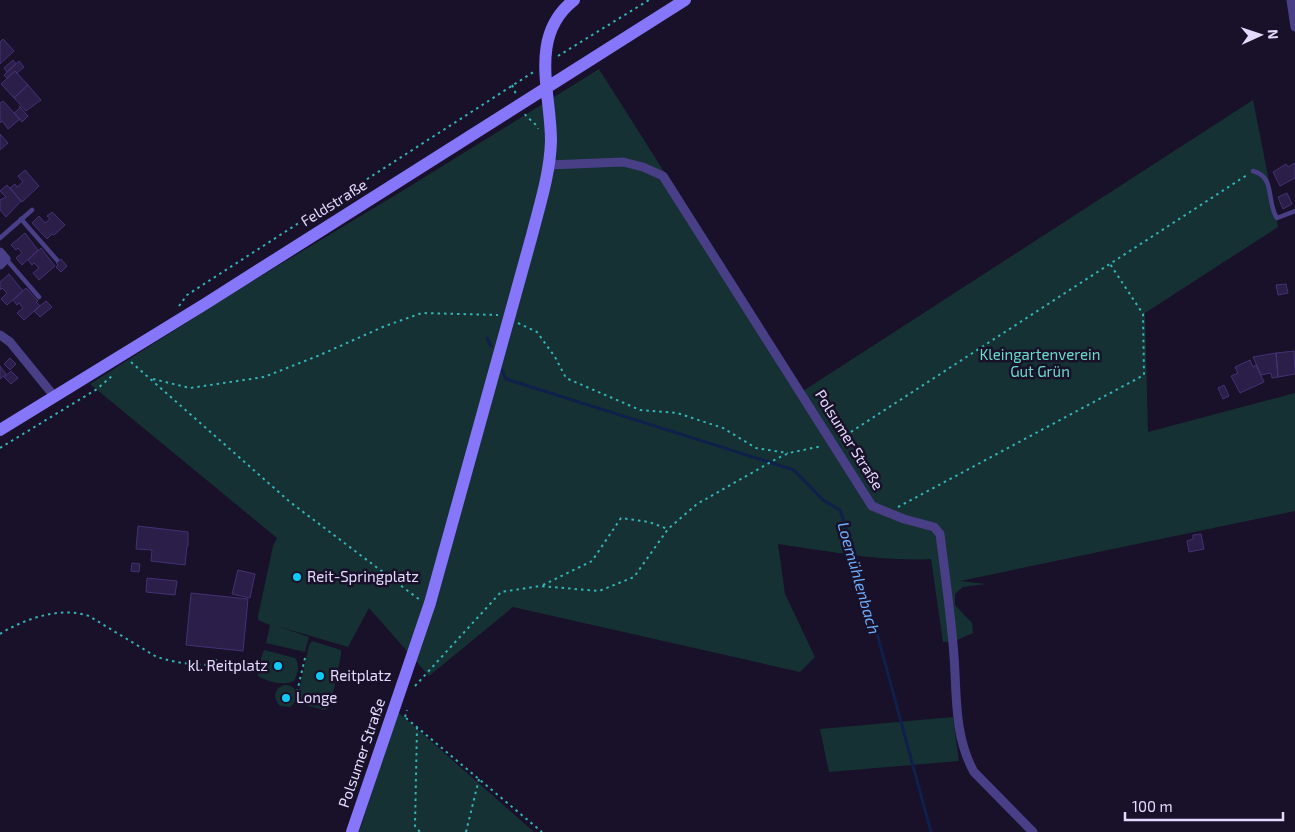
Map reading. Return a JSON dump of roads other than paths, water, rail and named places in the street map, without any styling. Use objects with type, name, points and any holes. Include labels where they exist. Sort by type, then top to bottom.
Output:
[{"type":"street","name":"Polsumer Straße","points":[[352,832],[401,708],[505,317],[532,235],[548,165],[551,142],[545,51],[553,26],[574,0]]},
{"type":"street","name":"Feldstraße","points":[[0,430],[411,174],[684,0]]},
{"type":"street","points":[[1291,0],[1295,27]]},
{"type":"street","name":"Polsumer Straße","points":[[548,165],[623,162],[663,176],[872,506],[904,519],[934,527],[940,534],[954,656],[958,724],[967,761],[974,772],[1033,832]]},
{"type":"street","points":[[0,252],[3,262]]},
{"type":"street","points":[[0,335],[10,342],[54,396]]},
{"type":"lane","points":[[1253,171],[1262,173],[1266,179],[1274,213],[1277,218],[1295,211]]},
{"type":"lane","points":[[0,238],[32,210]]},
{"type":"lane","points":[[21,219],[57,260]]},
{"type":"lane","points":[[3,262],[39,298]]},
{"type":"waterway","name":"Loemühlenbach","points":[[487,338],[491,346]]},
{"type":"waterway","name":"Loemühlenbach","points":[[502,370],[506,379],[794,470],[823,500],[840,510],[857,560],[931,832]]},
{"type":"place","name":"Reit-Springplatz","points":[[297,577]]},
{"type":"place","name":"kl. Reitplatz","points":[[278,666]]},
{"type":"place","name":"Reitplatz","points":[[320,676]]},
{"type":"place","name":"Longe","points":[[286,698]]},
{"type":"park label","name":"Kleingartenverein Gut Grün","points":[[1040,364]]}]
